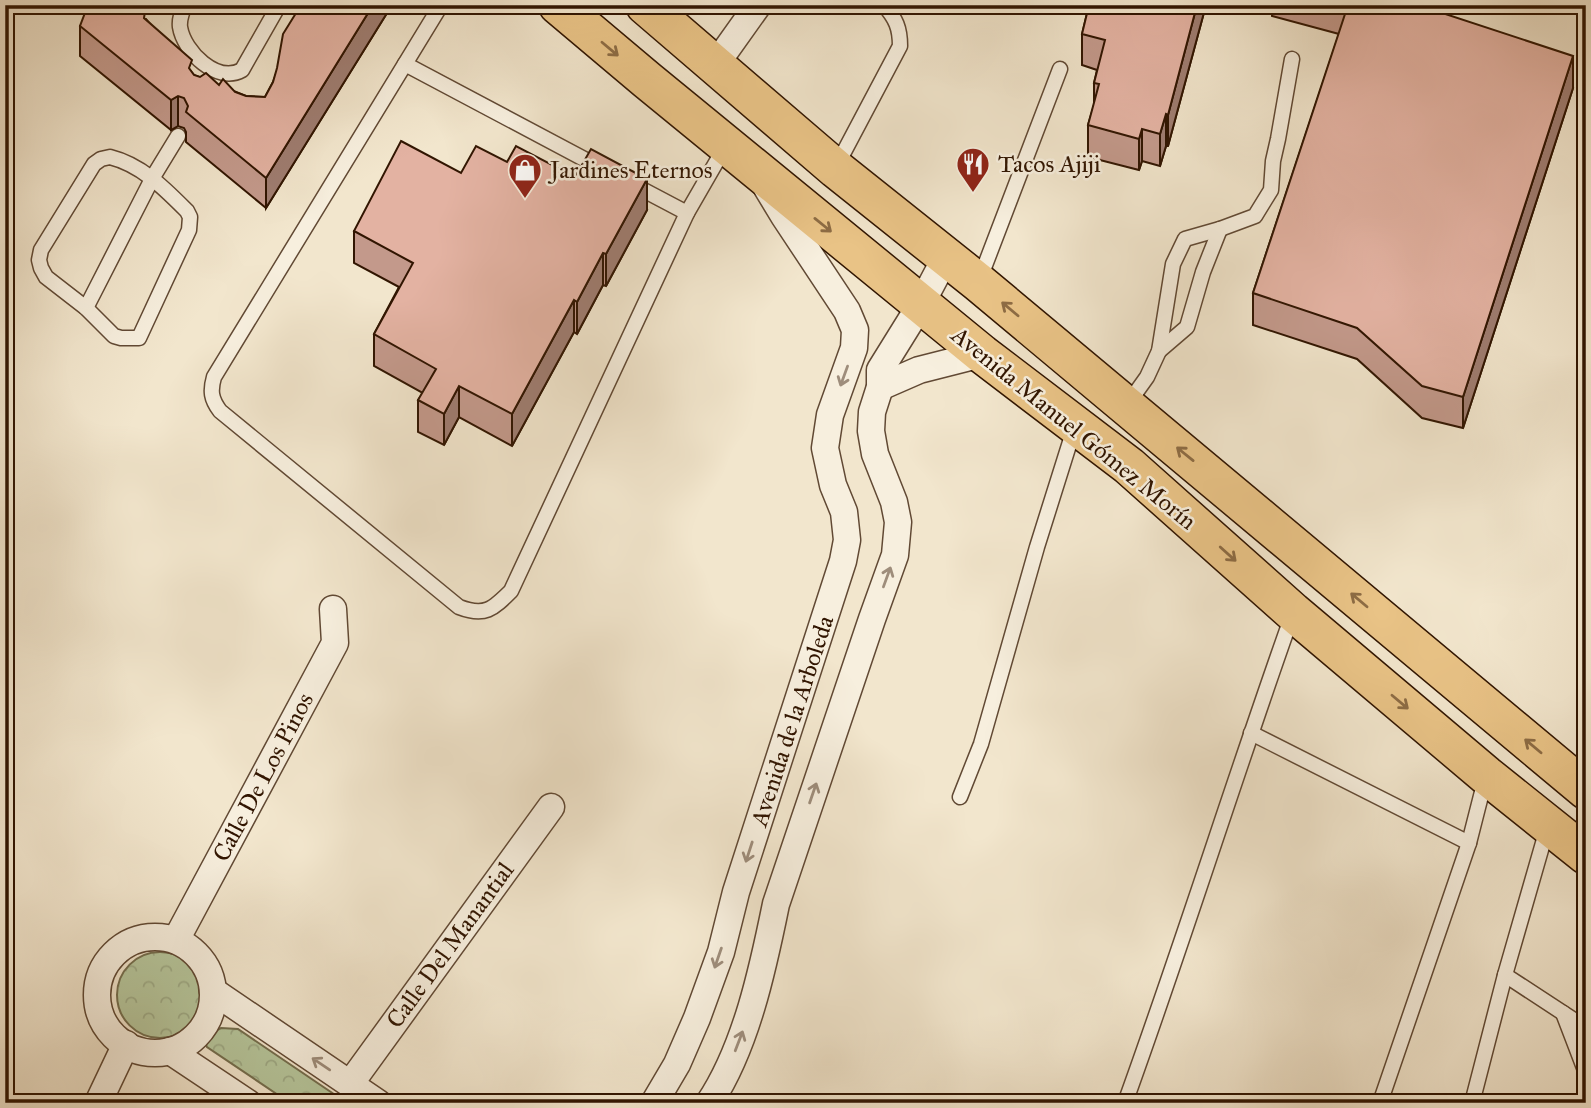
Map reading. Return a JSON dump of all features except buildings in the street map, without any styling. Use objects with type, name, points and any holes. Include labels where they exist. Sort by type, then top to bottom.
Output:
[{"type":"main road","name":"Avenida Manuel Gómez Morín","points":[[558,5],[982,354],[1129,466],[1293,612],[1486,775],[1586,855]]},
{"type":"main road","name":"Avenida Manuel Gómez Morín","points":[[645,5],[836,169],[979,283],[1586,790]]},
{"type":"street","points":[[716,64],[758,5]]},
{"type":"street","points":[[756,170],[783,216],[847,311],[880,378],[982,354]]},
{"type":"street","name":"Avenida de la Arboleda","points":[[709,1103],[718,1090],[740,1040],[768,943],[776,904],[895,555],[898,522],[894,502],[875,454],[871,431],[872,412],[880,378],[946,257]]},
{"type":"street","name":"Avenida de la Arboleda","points":[[654,1103],[677,1065],[697,1018],[843,561],[846,540],[844,512],[833,485],[825,448],[830,415],[854,348],[855,330]]},
{"type":"street","points":[[829,605],[872,619]]},
{"type":"street","name":"Calle De Los Pinos","points":[[176,940],[335,643],[333,609]]},
{"type":"street","name":"Calle Del Manantial","points":[[350,1084],[551,807]]},
{"type":"street","points":[[728,926],[768,943]]},
{"type":"street","points":[[147,937],[176,940],[195,952],[212,980],[214,991],[207,1022],[197,1035],[185,1044],[159,1053],[126,1045],[114,1036],[100,1012],[97,998],[98,983],[111,958],[121,948],[147,937]]},
{"type":"street","points":[[214,991],[378,1103]]},
{"type":"street","points":[[98,1103],[126,1045]]},
{"type":"street","points":[[170,1051],[247,1103]]},
{"type":"lane","points":[[185,5],[180,20],[182,35],[212,75],[234,74],[242,70],[279,5]]},
{"type":"lane","points":[[441,5],[215,377],[210,390],[213,402],[220,411],[459,607],[472,612],[486,612],[511,591],[687,213],[726,145]]},
{"type":"lane","points":[[836,169],[900,46],[900,31],[893,15],[884,5]]},
{"type":"lane","points":[[1126,406],[1146,377],[1159,351],[1173,264],[1185,239],[1255,216],[1271,190],[1273,161],[1293,59]]},
{"type":"lane","points":[[405,64],[687,213]]},
{"type":"lane","points":[[979,283],[1060,69]]},
{"type":"lane","points":[[86,308],[153,177],[178,136]]},
{"type":"lane","points":[[110,157],[153,177],[187,211],[189,230],[139,338],[121,338],[114,336],[86,308],[46,277],[39,260],[41,250],[94,164],[110,157]]},
{"type":"lane","points":[[1159,351],[1186,327],[1220,229]]},
{"type":"lane","points":[[960,797],[981,744],[1075,425]]},
{"type":"lane","points":[[1125,1103],[1293,612]]},
{"type":"lane","points":[[1251,733],[1469,844]]},
{"type":"lane","points":[[1380,1103],[1469,844],[1486,775]]},
{"type":"lane","points":[[1472,1103],[1548,824]]},
{"type":"lane","points":[[1505,975],[1586,1028]]},
{"type":"lane","points":[[1563,1013],[1586,1073]]},
{"type":"green space","points":[[152,952],[168,952],[191,964],[200,978],[203,995],[200,1012],[191,1026],[168,1038],[152,1038],[136,1031],[124,1019],[117,1003],[117,987],[124,971],[136,959]]},
{"type":"green space","points":[[221,1028],[238,1029],[347,1103],[290,1103],[207,1047],[205,1042],[208,1035]]},
{"type":"place","name":"Tacos Ajiji","points":[[973,194]]},
{"type":"place","name":"Jardines Eternos","points":[[525,200]]}]
